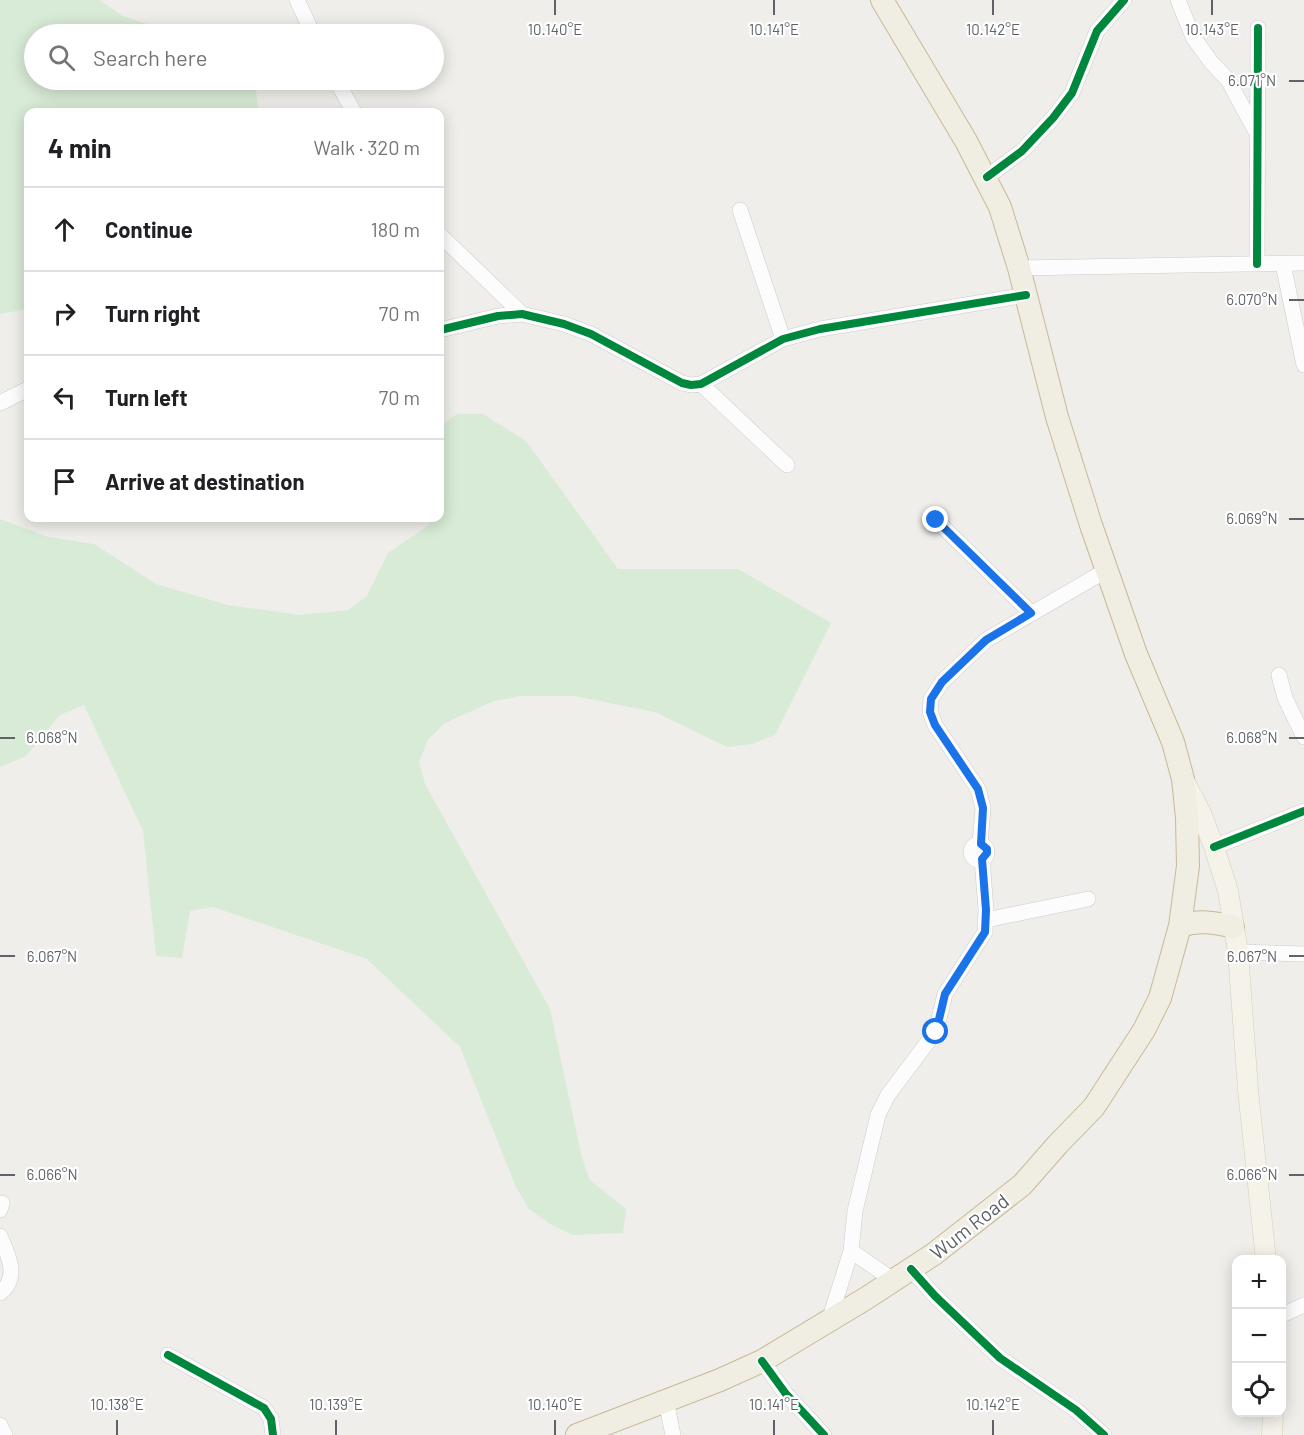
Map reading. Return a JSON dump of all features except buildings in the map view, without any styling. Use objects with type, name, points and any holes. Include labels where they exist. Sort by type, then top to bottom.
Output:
[{"type":"highway","name":"Wum Road","points":[[577,1435],[762,1361],[902,1275],[1022,1185],[1058,1143],[1094,1107],[1144,1030],[1160,998],[1180,926],[1188,866],[1187,818],[1183,778],[1173,742],[1136,654],[1057,417],[1019,268],[1000,207],[987,177],[882,0]]},
{"type":"highway","points":[[1180,926],[1195,921],[1212,921],[1233,927]]},
{"type":"main road","points":[[1183,778],[1201,813],[1214,847],[1228,891],[1239,952],[1248,1090],[1265,1255]]},
{"type":"main road","points":[[1272,1435],[1273,1417]]},
{"type":"street","points":[[297,0],[308,24]]},
{"type":"street","points":[[987,177],[1022,151],[1053,118],[1072,93],[1096,31],[1124,0]]},
{"type":"street","points":[[1178,0],[1193,37],[1211,62],[1228,80],[1258,135]]},
{"type":"street","points":[[1257,264],[1258,28]]},
{"type":"street","points":[[342,90],[352,108]]},
{"type":"street","points":[[740,210],[783,339]]},
{"type":"street","points":[[444,239],[522,314]]},
{"type":"street","points":[[1019,268],[1304,263]]},
{"type":"street","points":[[1282,264],[1304,365]]},
{"type":"street","points":[[444,329],[498,316],[522,314],[564,324],[591,334],[681,383],[691,385],[700,384],[783,339],[819,329],[1026,295]]},
{"type":"street","points":[[700,384],[787,465]]},
{"type":"street","points":[[0,403],[24,391]]},
{"type":"street","points":[[936,520],[1031,613]]},
{"type":"street","points":[[829,1321],[851,1251],[855,1211],[878,1115],[888,1095],[936,1032],[945,994],[985,932],[982,859],[974,858],[971,850],[973,846],[981,844],[983,808],[978,789],[935,725],[930,712],[931,699],[942,682],[986,640],[1107,570]]},
{"type":"street","points":[[1279,675],[1285,698],[1304,737]]},
{"type":"street","points":[[1214,847],[1304,811]]},
{"type":"street","points":[[986,920],[1088,899]]},
{"type":"street","points":[[1239,952],[1304,954]]},
{"type":"street","points":[[0,1236],[10,1259],[12,1273],[4,1290],[0,1293]]},
{"type":"street","points":[[851,1251],[902,1275],[935,1296],[1000,1358],[1076,1410],[1104,1435]]},
{"type":"street","points":[[1286,1313],[1304,1305]]},
{"type":"street","points":[[168,1355],[264,1408],[271,1419],[273,1435]]},
{"type":"street","points":[[762,1361],[786,1394],[824,1435]]},
{"type":"street","points":[[666,1401],[673,1435]]},
{"type":"street","points":[[0,1425],[6,1435]]},
{"type":"green space","points":[[0,0],[99,0],[123,16],[147,24],[24,24],[24,90],[256,90],[258,108],[24,108],[24,310],[0,314]]},
{"type":"green space","points":[[457,414],[483,414],[526,441],[618,569],[738,569],[831,623],[775,735],[752,744],[727,747],[655,712],[575,696],[521,696],[494,701],[445,723],[428,740],[419,762],[425,784],[550,1009],[582,1158],[590,1180],[626,1209],[623,1233],[572,1235],[550,1224],[529,1209],[516,1187],[460,1047],[367,959],[213,907],[190,911],[182,958],[156,956],[143,831],[84,705],[60,715],[26,756],[0,767],[0,519],[48,537],[94,544],[156,584],[228,605],[300,615],[348,610],[367,596],[388,553],[430,522],[444,522],[444,423]]},
{"type":"cycle path","points":[[987,177],[1022,151],[1053,118],[1072,93],[1097,31],[1124,0]]},
{"type":"cycle path","points":[[1257,264],[1258,28]]},
{"type":"cycle path","points":[[444,329],[498,316],[522,314],[564,324],[591,334],[682,383],[691,385],[701,384],[783,339],[820,329],[1026,295]]},
{"type":"cycle path","points":[[1214,847],[1304,811]]},
{"type":"cycle path","points":[[911,1269],[935,1296],[1000,1358],[1076,1410],[1104,1435]]},
{"type":"cycle path","points":[[168,1355],[264,1408],[271,1419],[273,1435]]},
{"type":"cycle path","points":[[762,1361],[786,1394],[824,1435]]},
{"type":"route","points":[[936,520],[1031,613],[986,640],[942,682],[931,699],[930,712],[935,725],[978,789],[983,808],[981,844],[987,849],[982,859],[986,910],[985,932],[945,994],[936,1032]]}]
